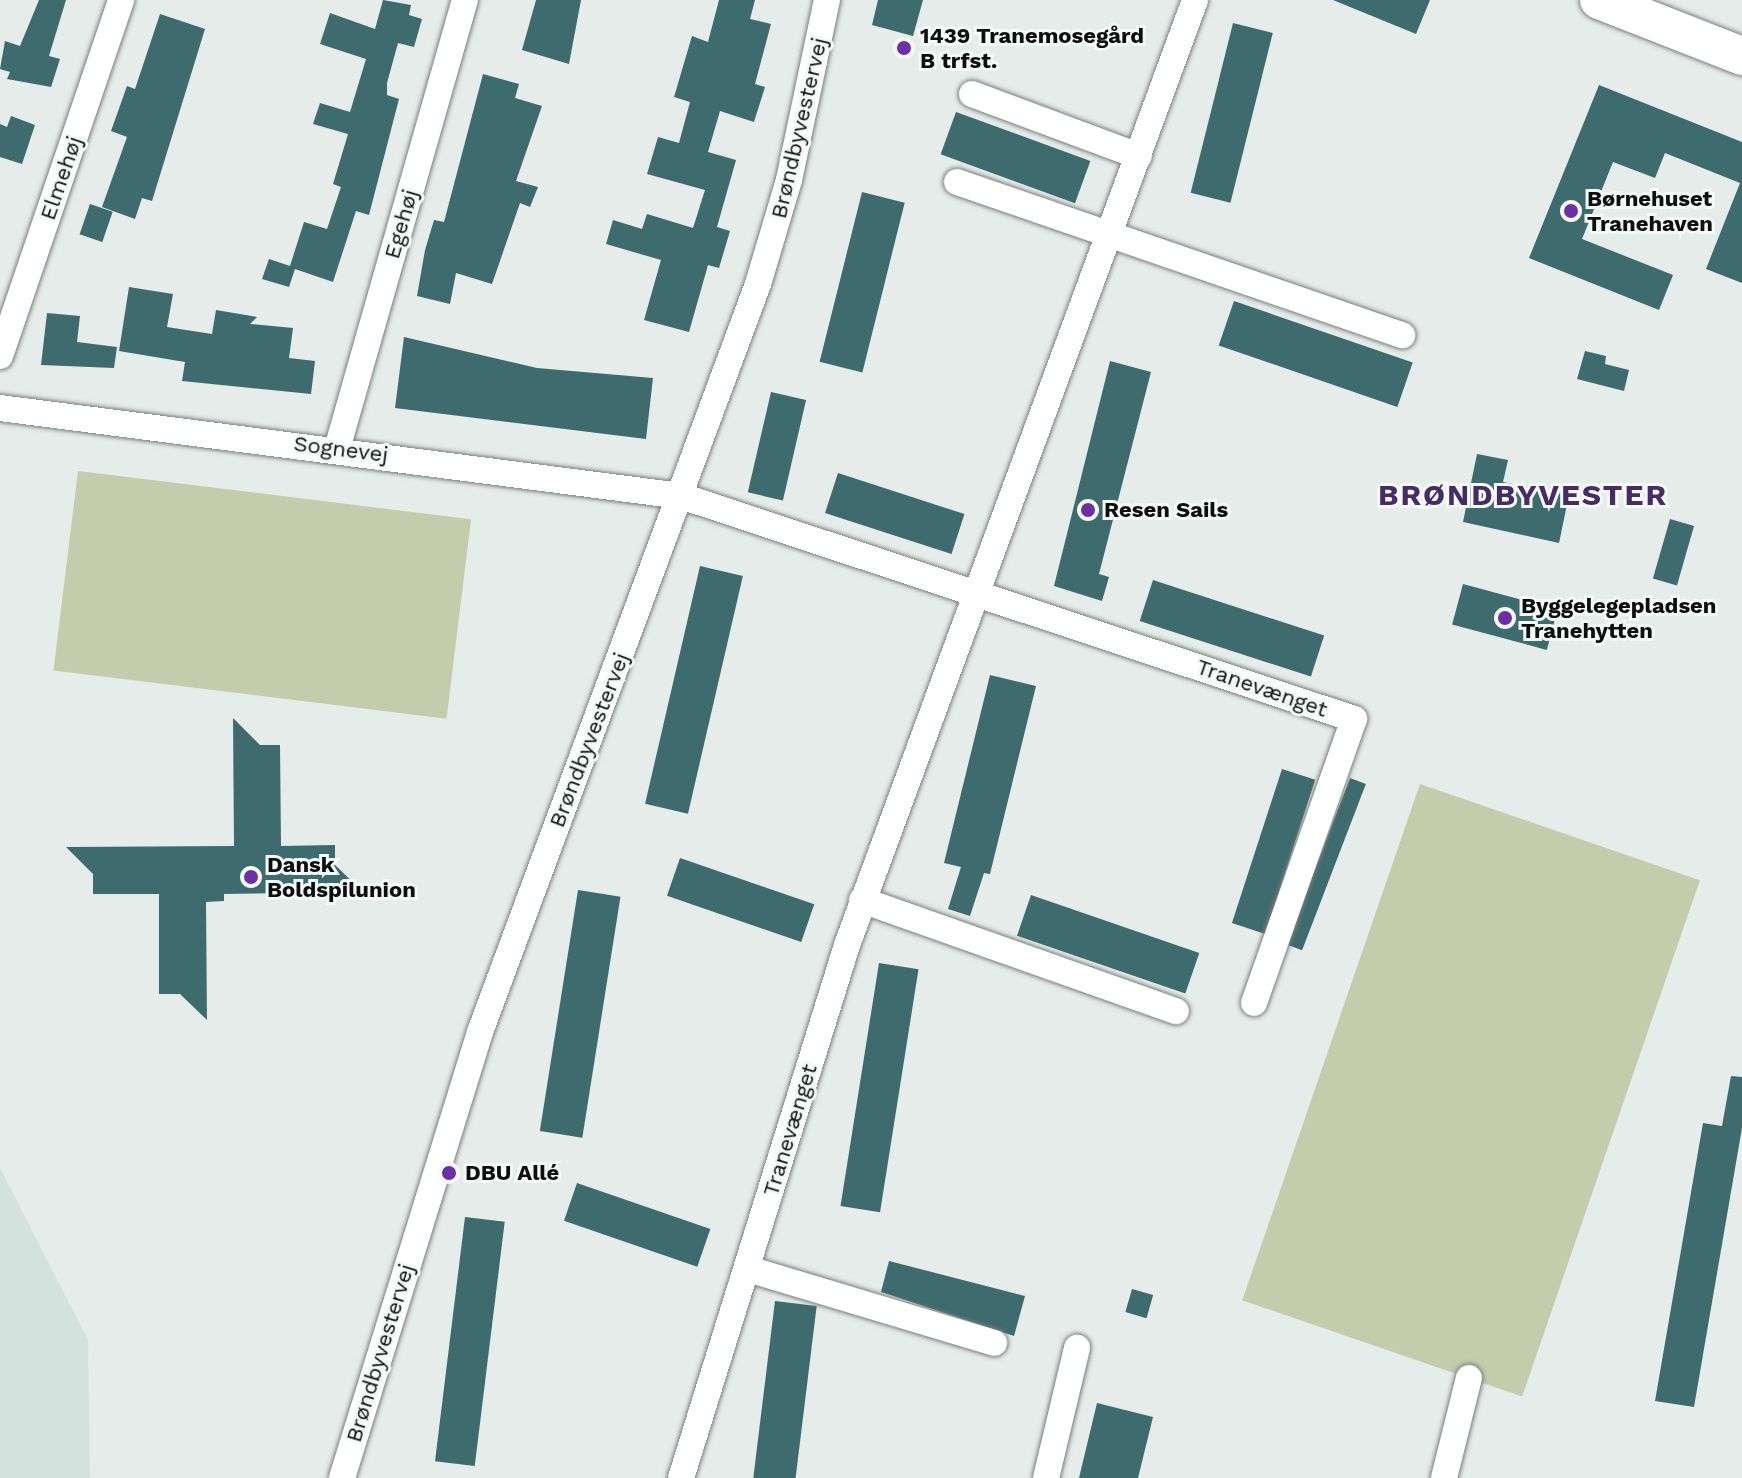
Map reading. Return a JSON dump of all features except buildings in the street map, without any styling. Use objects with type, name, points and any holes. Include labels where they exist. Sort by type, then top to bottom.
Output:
[{"type":"street","name":"Elmehøj","points":[[0,356],[121,0]]},
{"type":"street","name":"Egehøj","points":[[337,449],[465,0]]},
{"type":"street","name":"Brøndbyvestervej","points":[[342,1478],[480,1032],[758,284],[785,195],[827,0]]},
{"type":"street","name":"Tranevænget","points":[[681,1478],[862,900],[1111,235],[1195,0]]},
{"type":"street","points":[[1599,0],[1742,56]]},
{"type":"street","points":[[972,94],[1139,156]]},
{"type":"street","points":[[957,182],[1402,335]]},
{"type":"street","name":"Sognevej","points":[[0,408],[337,449],[681,496]]},
{"type":"street","name":"Tranevænget","points":[[681,496],[1354,719],[1254,1003]]},
{"type":"street","points":[[862,900],[1176,1011]]},
{"type":"street","points":[[748,1269],[994,1343]]},
{"type":"street","points":[[1046,1478],[1077,1348]]},
{"type":"street","points":[[1444,1478],[1469,1378]]},
{"type":"shaded area","points":[[0,1168],[88,1340],[90,1478],[0,1478]]},
{"type":"green space","points":[[78,471],[471,519],[447,719],[54,671]]},
{"type":"green space","points":[[1420,784],[1700,880],[1522,1397],[1242,1300]]},
{"type":"place","name":"1439 Tranemosegård B trfst.","points":[[904,48]]},
{"type":"place","name":"Børnehuset Tranehaven","points":[[1571,211]]},
{"type":"place","name":"Resen Sails","points":[[1088,510]]},
{"type":"place","name":"Byggelegepladsen Tranehytten","points":[[1505,618]]},
{"type":"place","name":"Dansk Boldspilunion","points":[[251,877]]},
{"type":"place","name":"DBU Allé","points":[[449,1173]]},
{"type":"district","name":"BRØNDBYVESTER","points":[[1523,495]]}]
